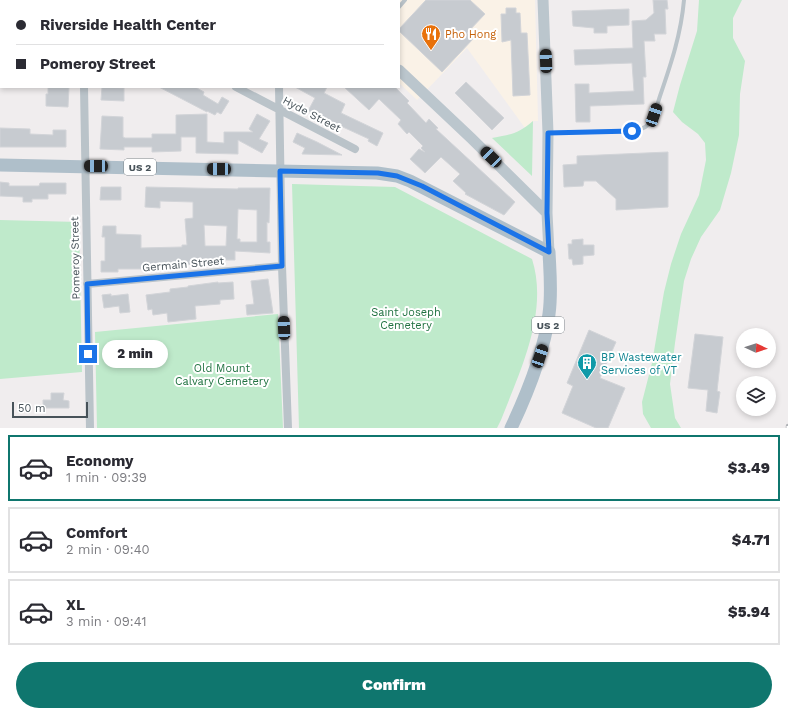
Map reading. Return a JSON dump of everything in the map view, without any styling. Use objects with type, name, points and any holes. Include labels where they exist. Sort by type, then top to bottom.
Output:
[{"type":"main road","points":[[543,0],[548,133],[547,213],[549,252]]},
{"type":"main road","points":[[400,71],[547,213]]},
{"type":"main road","name":"US 2","points":[[0,165],[378,173],[397,176],[422,186],[549,252],[551,299],[546,332],[536,365],[511,428]]},
{"type":"street","name":"Pomeroy Street","points":[[84,88],[90,428]]},
{"type":"street","name":"Hyde Street","points":[[238,88],[355,149]]},
{"type":"street","points":[[279,88],[282,266],[288,428]]},
{"type":"street","name":"Germain Street","points":[[87,284],[282,266]]},
{"type":"lane","points":[[548,133],[632,131],[647,126],[654,115],[675,54],[680,34],[684,0]]},
{"type":"shaded area","points":[[400,0],[535,0],[538,121],[533,121],[525,128],[467,48],[417,100],[400,84]]},
{"type":"green space","points":[[699,0],[742,0],[733,18],[733,38],[745,61],[740,94],[739,135],[731,173],[720,210],[701,237],[691,259],[684,281],[670,384],[675,418],[681,428],[651,428],[643,414],[642,402],[652,363],[664,292],[681,234],[699,195],[706,160],[705,143],[698,134],[682,122],[673,112],[697,31]]},
{"type":"green space","points":[[533,121],[532,176],[492,138],[514,133],[523,129]]},
{"type":"green space","name":"Saint Joseph Cemetery","points":[[292,184],[395,187],[532,259],[536,279],[537,300],[535,320],[524,362],[497,428],[299,428]]},
{"type":"green space","points":[[0,220],[79,222],[82,372],[0,379]]},
{"type":"green space","name":"Old Mount Calvary Cemetery","points":[[278,314],[283,428],[97,428],[95,332]]},
{"type":"building","points":[[426,0],[470,0],[485,14],[467,33],[473,39],[442,72],[400,32],[400,28]]},
{"type":"building","points":[[653,0],[667,0],[668,9],[665,9],[666,34],[654,34],[655,41],[644,41],[646,77],[643,77],[644,104],[590,106],[590,122],[576,122],[575,84],[589,84],[589,93],[634,91],[632,63],[575,65],[574,50],[633,48],[632,21],[646,20],[654,13]]},
{"type":"building","points":[[506,8],[516,8],[516,13],[520,13],[521,33],[527,33],[530,95],[513,96],[511,40],[502,42],[501,14],[506,14]]},
{"type":"building","points":[[629,9],[629,25],[607,26],[607,33],[594,33],[594,28],[573,26],[572,11]]},
{"type":"building","points":[[466,82],[504,118],[492,130],[455,93]]},
{"type":"building","points":[[48,88],[69,88],[68,107],[46,106],[46,94],[48,94]]},
{"type":"building","points":[[102,88],[124,88],[124,101],[101,100]]},
{"type":"building","points":[[161,88],[197,88],[204,92],[203,95],[218,104],[222,97],[229,101],[221,114],[217,112],[215,115]]},
{"type":"building","points":[[297,88],[326,88],[324,93],[345,104],[341,113],[383,133],[377,146],[368,141],[369,139],[308,111],[315,98]]},
{"type":"building","points":[[345,88],[396,88],[409,101],[407,103],[426,123],[429,119],[438,128],[436,129],[515,202],[504,215],[465,194],[466,193],[453,181],[460,174],[441,157],[425,173],[410,159],[419,149],[425,152],[421,148],[423,146],[409,132],[407,134],[398,124],[401,120],[379,99],[369,110]]},
{"type":"building","points":[[207,114],[207,142],[224,143],[224,132],[253,132],[249,129],[257,114],[270,121],[259,139],[268,143],[262,153],[238,140],[238,154],[196,153],[196,137],[181,137],[181,151],[152,152],[152,147],[124,147],[124,150],[100,149],[102,116],[123,117],[123,137],[125,138],[152,138],[152,134],[176,134],[176,115]]},
{"type":"building","points":[[0,128],[30,129],[30,134],[53,135],[53,130],[66,130],[66,147],[0,147]]},
{"type":"building","points":[[297,133],[342,155],[302,154],[305,148],[293,142]]},
{"type":"building","points":[[668,152],[668,207],[616,210],[616,199],[596,181],[584,181],[583,186],[564,187],[563,165],[577,164],[577,156]]},
{"type":"building","points":[[0,182],[9,183],[9,186],[39,186],[40,183],[66,183],[66,194],[48,194],[48,199],[32,199],[32,202],[23,202],[23,197],[0,196]]},
{"type":"building","points":[[101,187],[121,187],[121,200],[100,200]]},
{"type":"building","points":[[146,187],[238,189],[270,188],[267,242],[270,242],[270,253],[235,251],[235,260],[211,260],[205,261],[205,263],[195,263],[195,265],[171,264],[171,267],[151,267],[151,269],[118,269],[118,272],[101,272],[101,261],[105,261],[105,237],[102,237],[103,226],[116,226],[116,234],[141,235],[141,248],[182,247],[182,245],[187,245],[185,219],[193,218],[193,202],[160,201],[160,208],[145,207]],"holes":[[[238,209],[257,210],[257,242],[240,242],[240,239],[237,239]],[[204,225],[227,226],[226,246],[205,246]]]},
{"type":"building","points":[[583,239],[583,245],[594,245],[594,255],[583,256],[583,264],[573,265],[572,259],[569,259],[568,244],[572,244],[572,240]]},
{"type":"building","points":[[268,279],[273,313],[247,315],[246,305],[254,304],[251,281]]},
{"type":"building","points":[[218,282],[233,282],[234,299],[220,300],[220,304],[195,306],[196,319],[168,322],[167,313],[153,315],[152,309],[148,310],[146,295],[170,292],[170,289]]},
{"type":"building","points":[[111,294],[111,296],[128,294],[130,312],[120,313],[119,306],[104,308],[102,295]]},
{"type":"building","name":"BP Wastewater Services of VT","points":[[589,330],[616,342],[600,378],[625,388],[608,428],[596,428],[562,413],[573,386],[567,383]]},
{"type":"building","points":[[695,334],[723,337],[717,391],[720,392],[717,413],[706,411],[708,390],[688,388]]},
{"type":"building","points":[[51,393],[64,393],[63,400],[69,401],[69,408],[43,408],[43,400],[51,400]]},
{"type":"place","name":"Pho Hong","points":[[431,51]]},
{"type":"place","name":"BP Wastewater Services of VT","points":[[587,380]]},
{"type":"route","points":[[88,354],[87,284],[282,266],[280,171],[378,173],[397,176],[422,186],[549,252],[547,213],[548,133],[632,131]]}]
